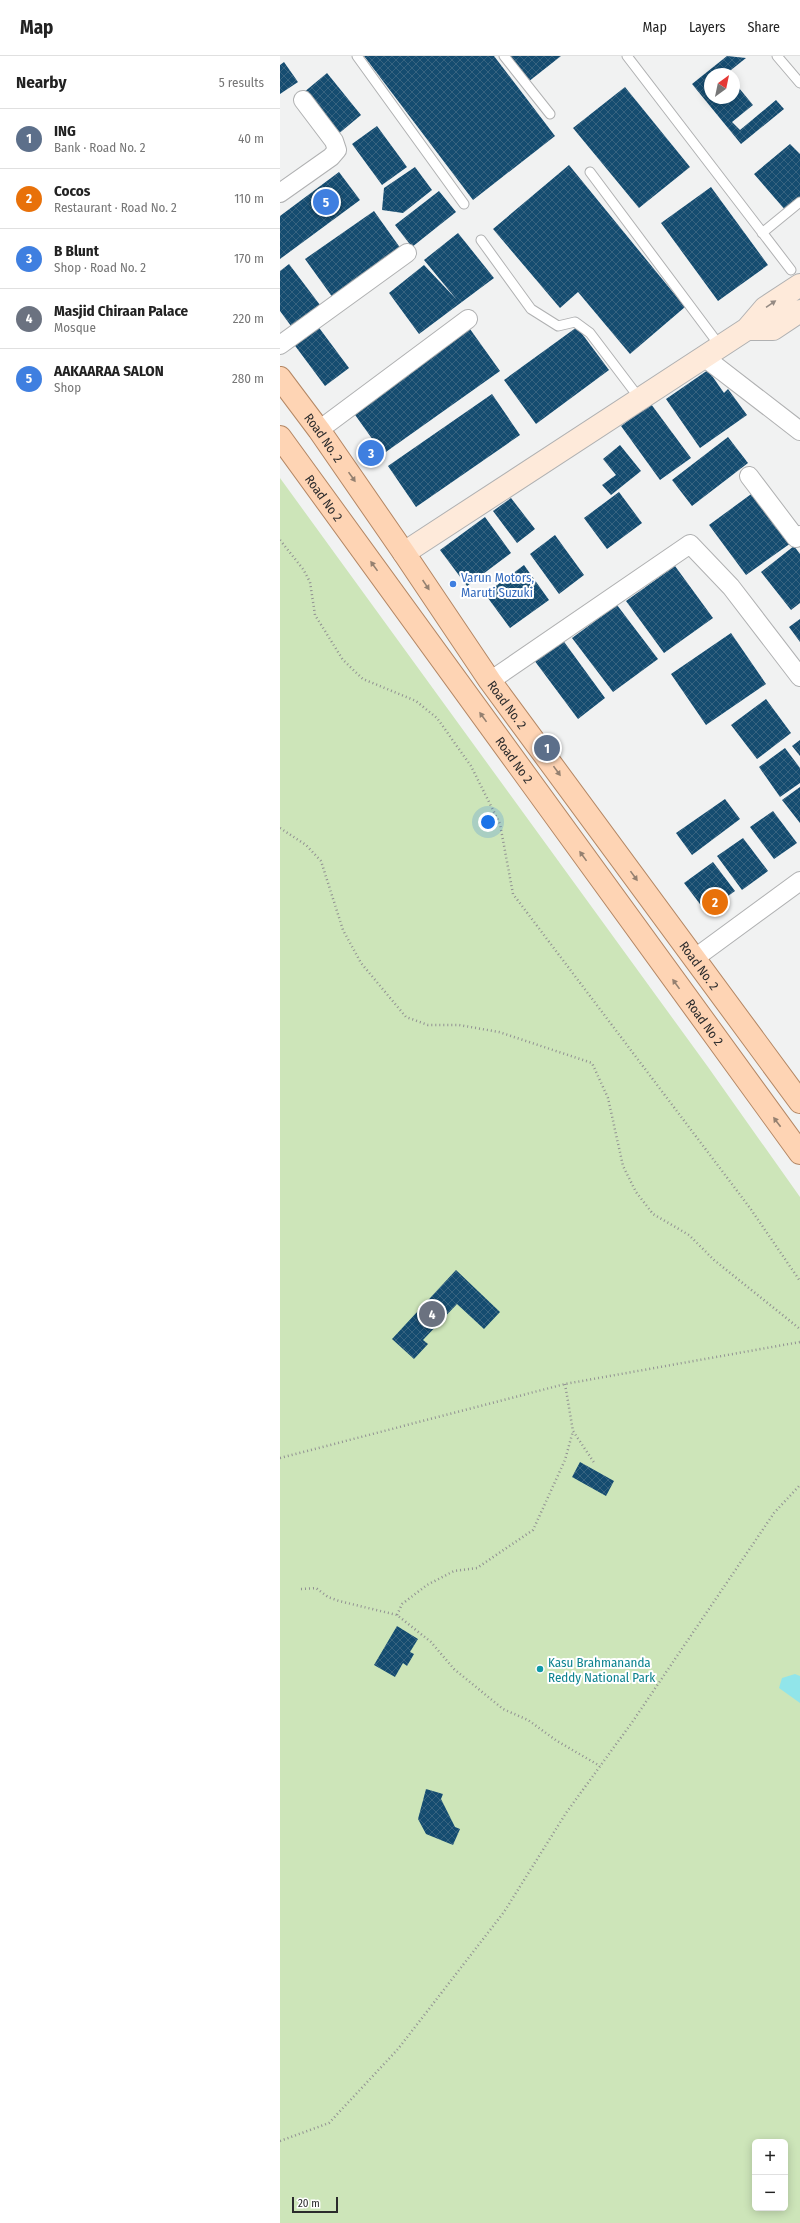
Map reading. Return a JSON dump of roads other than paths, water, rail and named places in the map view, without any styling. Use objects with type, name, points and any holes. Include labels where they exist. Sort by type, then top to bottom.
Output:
[{"type":"main road","points":[[404,553],[746,329],[795,278]]},
{"type":"main road","points":[[746,329],[773,329],[800,311]]},
{"type":"main road","name":"Road No. 2","points":[[280,378],[319,430],[490,681],[798,1096]]},
{"type":"main road","name":"Road No 2","points":[[280,437],[748,1084],[800,1153]]},
{"type":"street","points":[[280,193],[331,157],[337,150],[334,141],[303,100]]},
{"type":"street","points":[[280,345],[407,253]]},
{"type":"street","points":[[319,430],[468,319]]},
{"type":"street","points":[[712,351],[800,431]]},
{"type":"street","points":[[749,476],[796,538],[800,535]]},
{"type":"street","points":[[490,681],[690,544],[731,587],[800,677]]},
{"type":"street","points":[[695,958],[800,881]]},
{"type":"lane","points":[[357,56],[464,204]]},
{"type":"lane","points":[[504,56],[550,114]]},
{"type":"lane","points":[[627,56],[762,232],[795,278]]},
{"type":"lane","points":[[777,56],[800,83]]},
{"type":"lane","points":[[590,172],[712,351]]},
{"type":"lane","points":[[762,232],[800,202]]},
{"type":"lane","points":[[481,240],[531,309],[558,326],[575,322],[590,333],[640,399]]},
{"type":"water","points":[[795,1674],[800,1676],[800,1703],[779,1688],[782,1678]]},
{"type":"place","name":"AAKAARAA SALON","points":[[326,202]]},
{"type":"place","name":"B Blunt","points":[[371,453]]},
{"type":"place","name":"Varun Motors, Maruti Suzuki","points":[[453,584]]},
{"type":"place","name":"ING","points":[[547,748]]},
{"type":"place","name":"Cocos","points":[[715,902]]},
{"type":"place","name":"Masjid Chiraan Palace","points":[[432,1314]]},
{"type":"place","name":"Kasu Brahmananda Reddy National Park","points":[[540,1669]]}]
